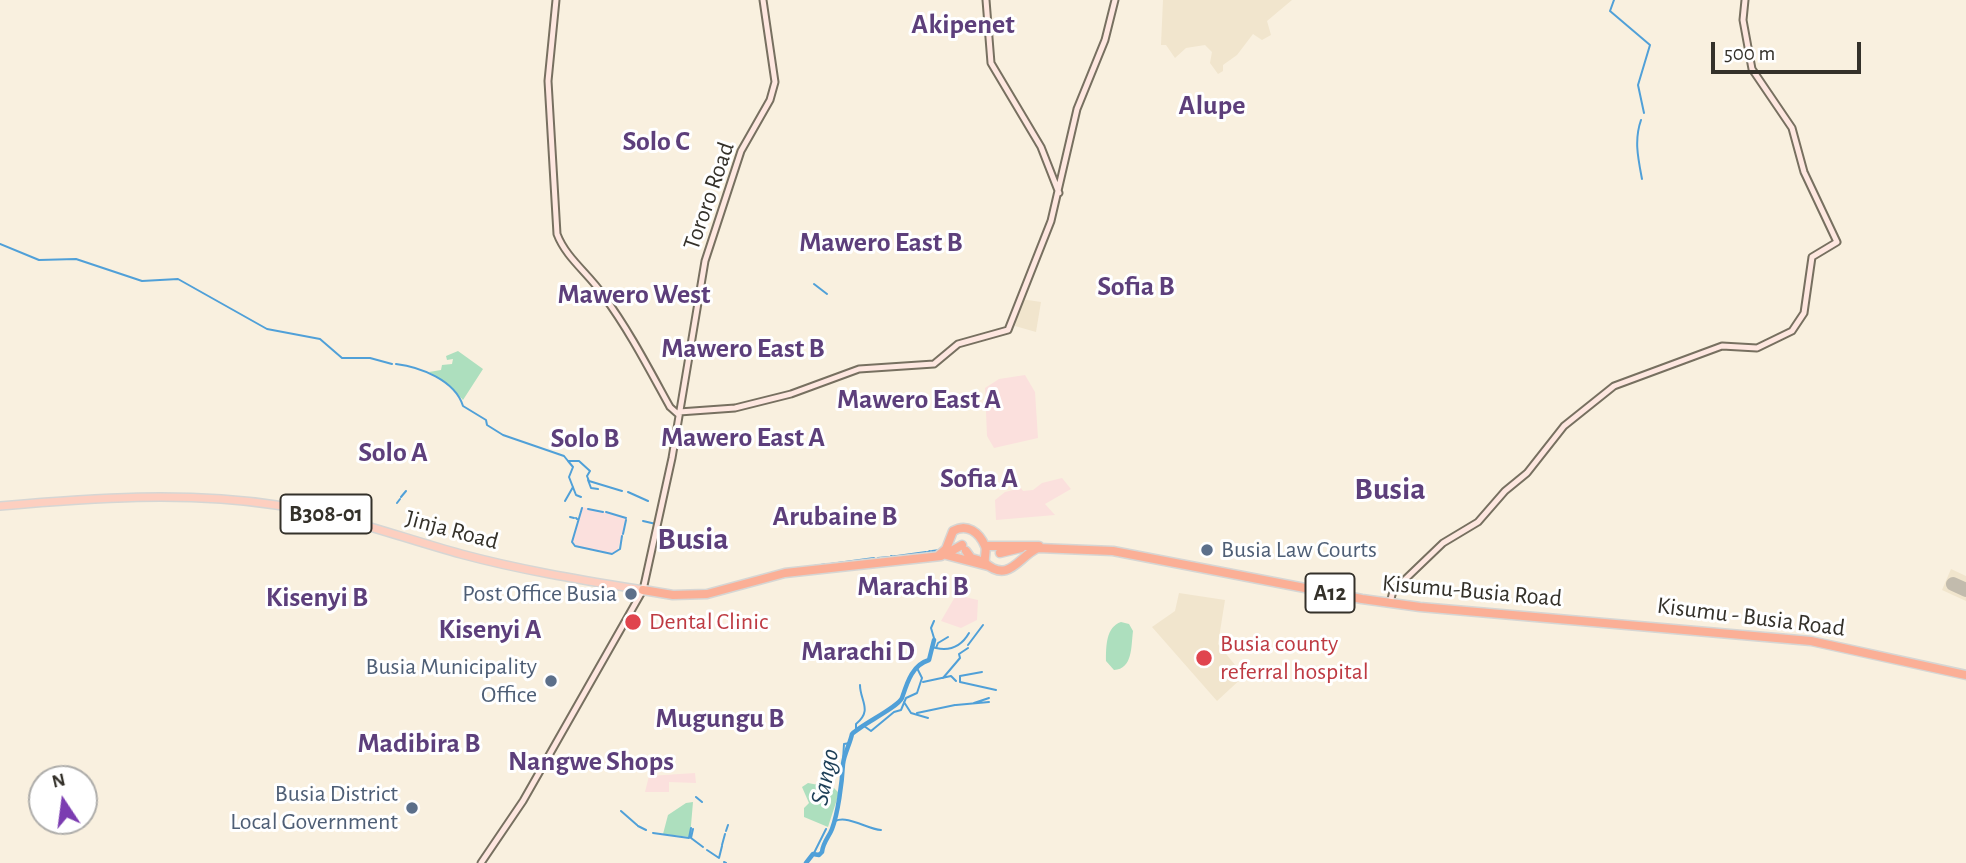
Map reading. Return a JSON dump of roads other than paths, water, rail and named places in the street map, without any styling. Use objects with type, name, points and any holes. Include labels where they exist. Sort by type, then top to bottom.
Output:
[{"type":"highway","points":[[943,555],[953,531],[958,528],[972,529],[986,551]]},
{"type":"highway","name":"A12","points":[[986,551],[1022,546]]},
{"type":"highway","name":"A12","points":[[986,551],[1022,546],[1049,547]]},
{"type":"highway","points":[[1022,546],[1026,557]]},
{"type":"highway","name":"Kisumu-Busia Road","points":[[986,551],[1001,570],[1013,569],[1033,550],[1049,547],[1113,551],[1390,603],[1613,623]]},
{"type":"highway","points":[[943,555],[963,549],[973,559],[986,551]]},
{"type":"highway","points":[[943,555],[986,551]]},
{"type":"highway","name":"B308-01","points":[[643,590],[673,595],[707,594],[785,573],[943,555]]},
{"type":"highway","name":"Kisumu - Busia Road","points":[[1613,623],[1811,641],[1966,676]]},
{"type":"main road","name":"Jinja Road","points":[[0,506],[154,497],[236,499],[328,515],[454,552],[524,569],[643,590]]},
{"type":"street","points":[[556,0],[548,81],[557,234],[566,251],[597,286],[621,321],[670,408],[679,414],[735,408],[791,394],[859,369],[931,364],[962,342],[1006,331],[1011,327],[1059,193],[1077,109],[1105,40],[1115,0]]},
{"type":"street","name":"Tororo Road","points":[[481,863],[523,802],[643,590],[679,414],[708,250],[743,144],[767,107],[776,75],[763,0]]},
{"type":"street","points":[[986,0],[991,63],[1041,147],[1059,193]]},
{"type":"street","points":[[1390,603],[1393,592],[1443,543],[1478,522],[1505,491],[1527,473],[1569,422],[1614,386],[1722,346],[1753,349],[1767,345],[1789,334],[1800,323],[1812,257],[1837,242],[1804,172],[1792,128],[1752,69],[1743,20],[1745,0]]},
{"type":"waterway","points":[[1614,0],[1610,11],[1650,45],[1638,85],[1644,113]]},
{"type":"waterway","points":[[1641,120],[1637,142],[1642,179]]},
{"type":"waterway","points":[[0,244],[39,260],[76,259],[142,281],[178,279],[267,329],[320,339],[342,358],[370,358],[392,364]]},
{"type":"waterway","points":[[814,284],[827,294]]},
{"type":"waterway","points":[[396,364],[426,372],[445,382],[453,389],[463,406],[486,420],[487,425],[503,435],[564,456],[568,461],[579,461],[590,471],[587,476],[589,481],[622,491]]},
{"type":"waterway","points":[[568,461],[573,467],[569,477],[576,495],[581,497]]},
{"type":"waterway","points":[[588,480],[591,488],[598,489]]},
{"type":"waterway","points":[[565,501],[573,487]]},
{"type":"waterway","points":[[401,497],[406,491]]},
{"type":"waterway","points":[[628,492],[648,501]]},
{"type":"waterway","points":[[397,503],[400,499]]},
{"type":"waterway","points":[[582,508],[572,542],[575,546],[612,554],[620,549],[622,536]]},
{"type":"waterway","points":[[588,509],[603,512]]},
{"type":"waterway","points":[[606,512],[626,518]]},
{"type":"waterway","points":[[570,517],[574,518]]},
{"type":"waterway","points":[[623,534],[626,520]]},
{"type":"waterway","points":[[643,521],[656,524]]},
{"type":"waterway","points":[[932,551],[940,550]]},
{"type":"waterway","points":[[897,556],[926,552]]},
{"type":"waterway","points":[[878,558],[889,557]]},
{"type":"waterway","points":[[830,564],[874,558]]},
{"type":"waterway","points":[[814,566],[827,564]]},
{"type":"waterway","name":"Sango","points":[[934,621],[931,628],[934,638]]},
{"type":"waterway","points":[[968,645],[983,625]]},
{"type":"waterway","points":[[936,648],[955,647],[969,633]]},
{"type":"waterway","points":[[931,647],[936,648],[938,643],[948,637]]},
{"type":"waterway","name":"Sango","points":[[806,863],[813,854],[819,855],[822,852],[832,829],[844,760],[852,734],[899,702],[914,670],[929,660],[934,640]]},
{"type":"waterway","points":[[943,678],[960,658],[959,654],[968,648]]},
{"type":"waterway","points":[[864,726],[871,731],[894,712],[901,710],[906,698],[917,693],[922,678],[917,668]]},
{"type":"waterway","points":[[982,672],[960,676],[960,682],[996,690]]},
{"type":"waterway","points":[[923,682],[951,676],[956,681]]},
{"type":"waterway","points":[[856,730],[856,724],[865,710],[860,685]]},
{"type":"waterway","points":[[974,703],[989,698]]},
{"type":"waterway","points":[[904,702],[911,713],[928,718]]},
{"type":"waterway","points":[[956,705],[989,702]]},
{"type":"waterway","points":[[917,713],[955,705]]},
{"type":"waterway","points":[[843,760],[844,744],[850,743]]},
{"type":"waterway","points":[[696,797],[702,802]]},
{"type":"waterway","points":[[621,811],[637,825]]},
{"type":"waterway","points":[[835,821],[852,821],[881,830]]},
{"type":"waterway","points":[[726,831],[728,825]]},
{"type":"waterway","points":[[638,826],[646,830]]},
{"type":"waterway","points":[[653,833],[689,838],[691,828]]},
{"type":"waterway","points":[[693,829],[691,838],[703,847]]},
{"type":"waterway","points":[[814,853],[826,829]]},
{"type":"waterway","points":[[722,845],[725,834]]},
{"type":"waterway","points":[[707,850],[719,858],[722,846]]},
{"type":"place","name":"Busia Law Courts","points":[[1207,550]]},
{"type":"place","name":"Post Office Busia","points":[[631,594]]},
{"type":"place","name":"Dental Clinic","points":[[633,622]]},
{"type":"place","name":"Busia county referral hospital","points":[[1204,658]]},
{"type":"place","name":"Busia Municipality Office","points":[[551,681]]},
{"type":"place","name":"Busia District Local Government","points":[[412,808]]},
{"type":"district","name":"Akipenet","points":[[963,25]]},
{"type":"district","name":"Alupe","points":[[1212,106]]},
{"type":"district","name":"Solo C","points":[[656,142]]},
{"type":"district","name":"Mawero East B","points":[[881,243]]},
{"type":"district","name":"Sofia B","points":[[1136,287]]},
{"type":"district","name":"Mawero West","points":[[634,295]]},
{"type":"district","name":"Mawero East B","points":[[743,349]]},
{"type":"district","name":"Mawero East A","points":[[919,400]]},
{"type":"district","name":"Mawero East A","points":[[743,438]]},
{"type":"district","name":"Solo B","points":[[585,439]]},
{"type":"district","name":"Solo A","points":[[393,453]]},
{"type":"district","name":"Sofia A","points":[[979,479]]},
{"type":"district","name":"Busia","points":[[1390,489]]},
{"type":"district","name":"Arubaine B","points":[[835,517]]},
{"type":"district","name":"Busia","points":[[693,539]]},
{"type":"district","name":"Marachi B","points":[[913,587]]},
{"type":"district","name":"Kisenyi B","points":[[317,598]]},
{"type":"district","name":"Kisenyi A","points":[[490,630]]},
{"type":"district","name":"Marachi D","points":[[858,652]]},
{"type":"district","name":"Mugungu B","points":[[720,719]]},
{"type":"district","name":"Madibira B","points":[[419,744]]},
{"type":"district","name":"Nangwe Shops","points":[[591,762]]}]
